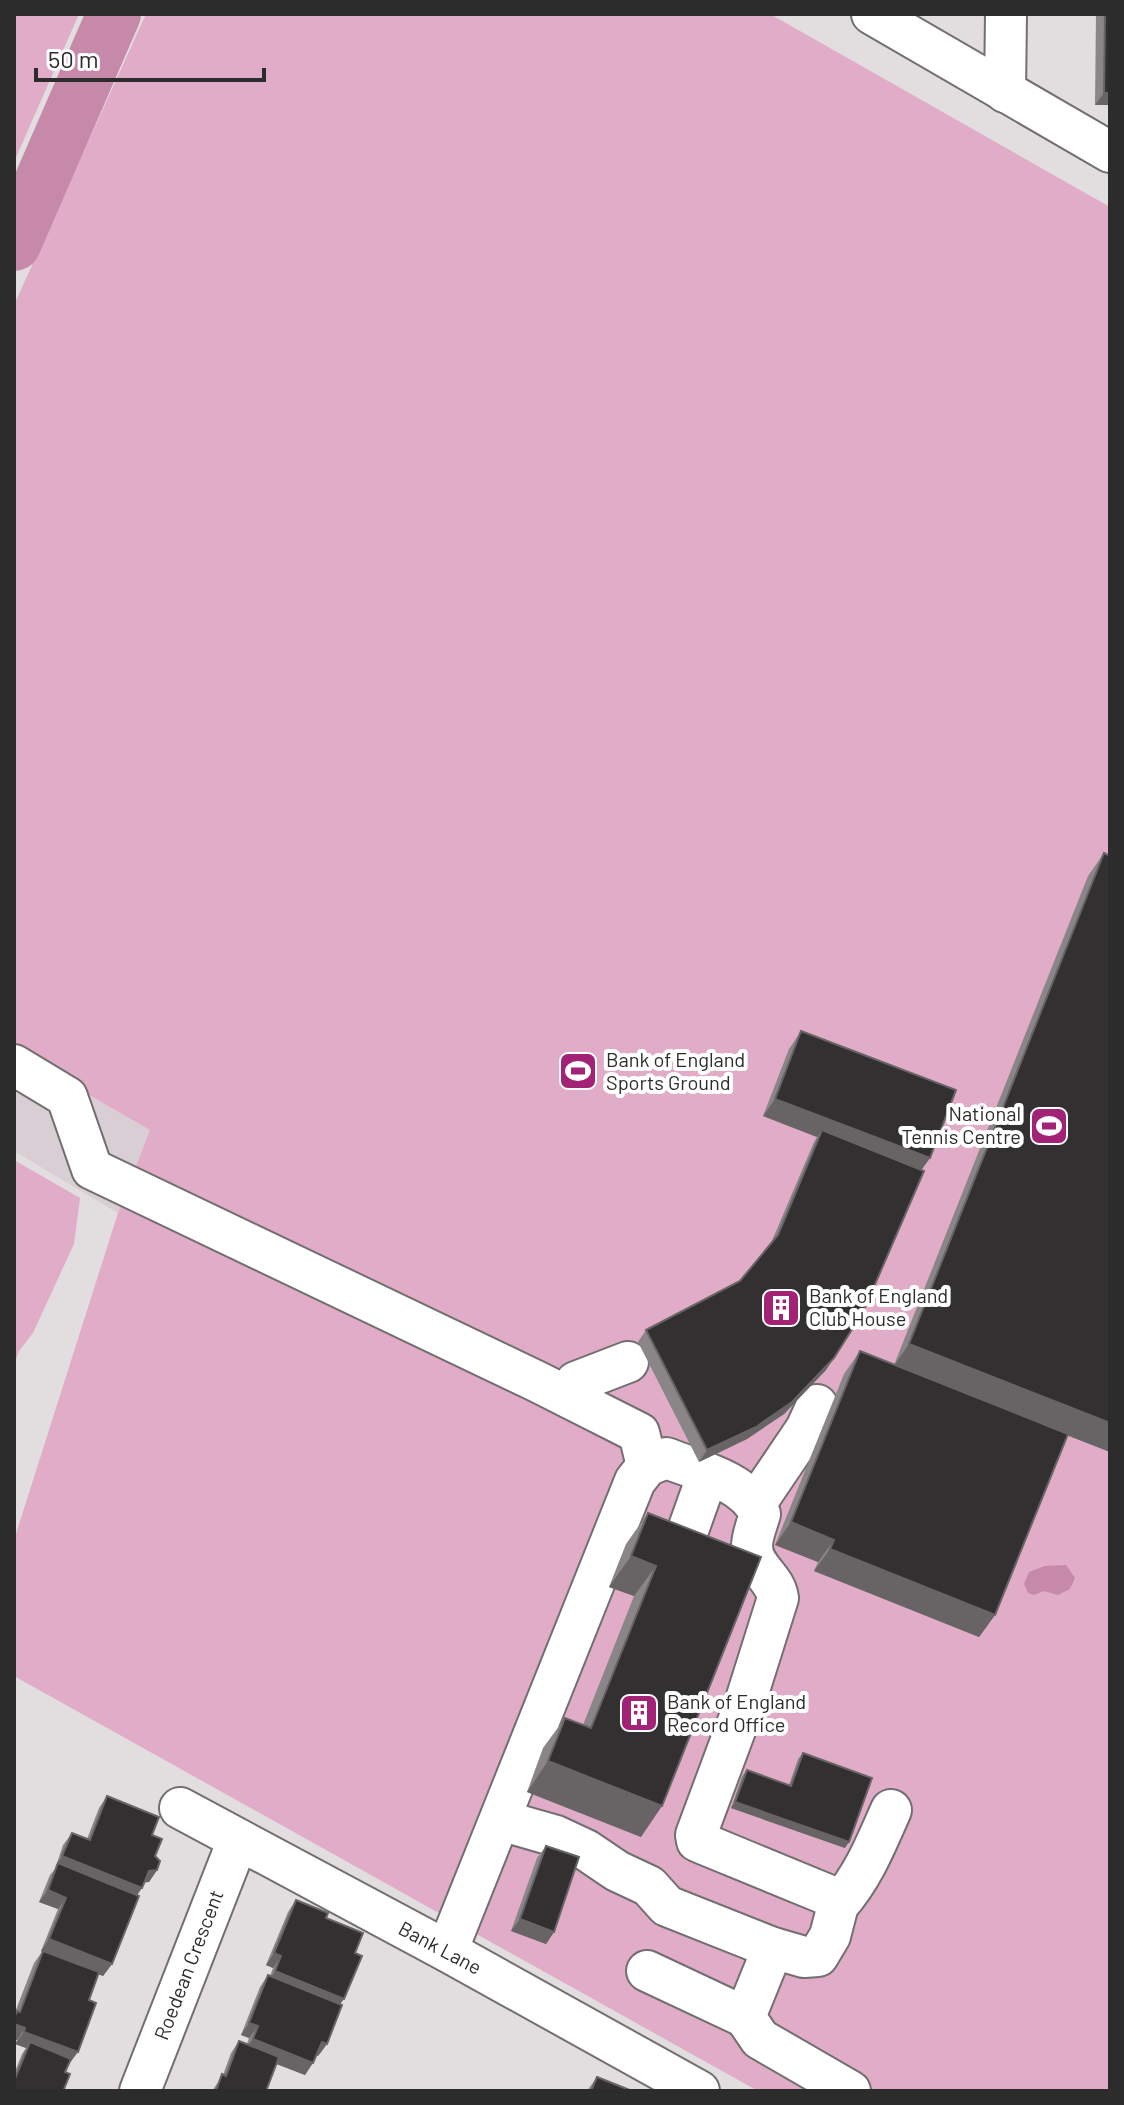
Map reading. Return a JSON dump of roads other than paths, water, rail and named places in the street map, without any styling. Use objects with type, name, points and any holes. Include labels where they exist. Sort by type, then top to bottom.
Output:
[{"type":"street","points":[[872,14],[1110,152]]},
{"type":"street","points":[[1005,92],[1006,14]]},
{"type":"street","points":[[14,1065],[67,1097],[92,1169],[639,1433],[647,1466]]},
{"type":"street","points":[[570,1398],[576,1382],[628,1362]]},
{"type":"street","points":[[756,1503],[806,1429],[817,1405]]},
{"type":"street","points":[[447,1951],[635,1481],[647,1466],[666,1458],[728,1482],[756,1503],[760,1514],[751,1543],[753,1558],[773,1580],[778,1600],[744,1706],[696,1835],[697,1841],[828,1895],[838,1905]]},
{"type":"street","points":[[682,1547],[708,1474]]},
{"type":"street","name":"Bank Lane","points":[[180,1808],[699,2091]]},
{"type":"street","points":[[500,1820],[556,1836],[586,1850],[617,1871],[649,1886],[667,1906],[804,1957],[818,1956],[830,1936],[838,1905],[851,1891],[871,1857],[891,1810]]},
{"type":"street","name":"Roedean Crescent","points":[[140,2091],[238,1840]]},
{"type":"street","points":[[745,2017],[773,1948]]},
{"type":"street","points":[[647,1971],[745,2017],[760,2039],[850,2091]]},
{"type":"waterway","points":[[14,244],[114,14]]},
{"type":"place","name":"Bank of England Sports Ground","points":[[578,1071]]},
{"type":"place","name":"National Tennis Centre","points":[[1049,1126]]},
{"type":"place","name":"Bank of England Club House","points":[[781,1308]]},
{"type":"place","name":"Bank of England Record Office","points":[[639,1713]]}]
